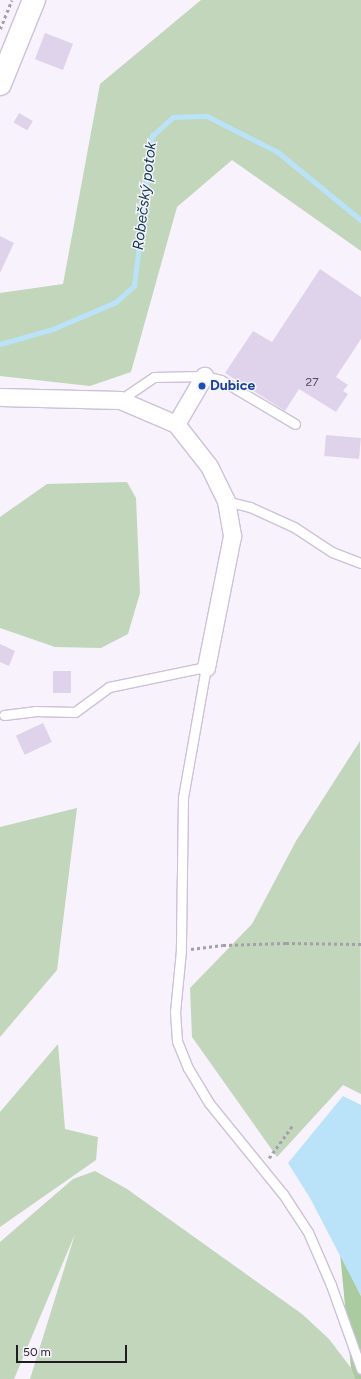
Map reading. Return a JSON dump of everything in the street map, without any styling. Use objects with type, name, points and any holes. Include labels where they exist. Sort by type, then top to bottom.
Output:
[{"type":"street","points":[[0,84],[34,0]]},
{"type":"street","points":[[176,424],[204,376]]},
{"type":"street","points":[[0,397],[120,400],[176,424],[209,466],[226,501],[232,536],[206,668]]},
{"type":"lane","points":[[120,400],[154,377],[204,376],[221,380],[295,424]]},
{"type":"lane","points":[[226,501],[250,508],[294,527],[332,552],[361,563]]},
{"type":"lane","points":[[4,715],[35,711],[75,712],[109,687],[206,668],[183,798],[181,950],[175,1012],[177,1041],[188,1068],[209,1103],[261,1168],[284,1194],[308,1232],[331,1285],[361,1369]]},
{"type":"path","points":[[0,29],[12,0]]},
{"type":"path","points":[[181,950],[222,944],[361,944]]},
{"type":"path","points":[[261,1168],[293,1125]]},
{"type":"green space","points":[[201,0],[361,0],[361,251],[232,160],[177,207],[131,372],[90,386],[0,376],[0,293],[63,284],[100,84]]},
{"type":"green space","points":[[127,482],[136,498],[140,593],[128,634],[101,648],[55,647],[0,628],[0,517],[47,484]]},
{"type":"green space","points":[[360,741],[361,1094],[343,1085],[277,1157],[192,1037],[190,988],[252,924],[296,841]]},
{"type":"green space","points":[[77,808],[57,970],[0,1037],[0,827]]},
{"type":"green space","points":[[58,1044],[65,1129],[98,1137],[96,1160],[0,1227],[0,1112]]},
{"type":"green space","points":[[95,1171],[127,1189],[302,1314],[329,1339],[351,1368],[355,1379],[30,1379],[75,1234],[14,1379],[0,1379],[0,1242],[73,1179]]},
{"type":"green space","points":[[340,1253],[361,1296],[361,1379],[355,1379],[351,1368]]},
{"type":"water","points":[[343,1096],[361,1105],[361,1296],[310,1198],[288,1163]]},
{"type":"building","points":[[45,33],[73,44],[63,70],[35,59]]},
{"type":"building","points":[[19,113],[33,121],[27,131],[14,123]]},
{"type":"building","points":[[0,236],[14,243],[0,273]]},
{"type":"building","points":[[320,269],[361,297],[361,339],[336,377],[348,385],[343,391],[348,394],[336,412],[299,389],[285,411],[225,373],[253,331],[272,342]]},
{"type":"building","points":[[326,435],[361,438],[359,459],[324,456]]},
{"type":"building","points":[[0,644],[15,651],[9,666],[0,662]]},
{"type":"building","points":[[53,671],[71,671],[71,693],[53,693]]},
{"type":"building","points":[[43,723],[52,742],[25,755],[16,736]]},
{"type":"waterway","name":"Robečský potok","points":[[0,344],[53,329],[116,302],[134,286],[152,136],[173,117],[207,116],[278,152],[361,220]]},
{"type":"place","name":"Dubice","points":[[202,386]]}]
